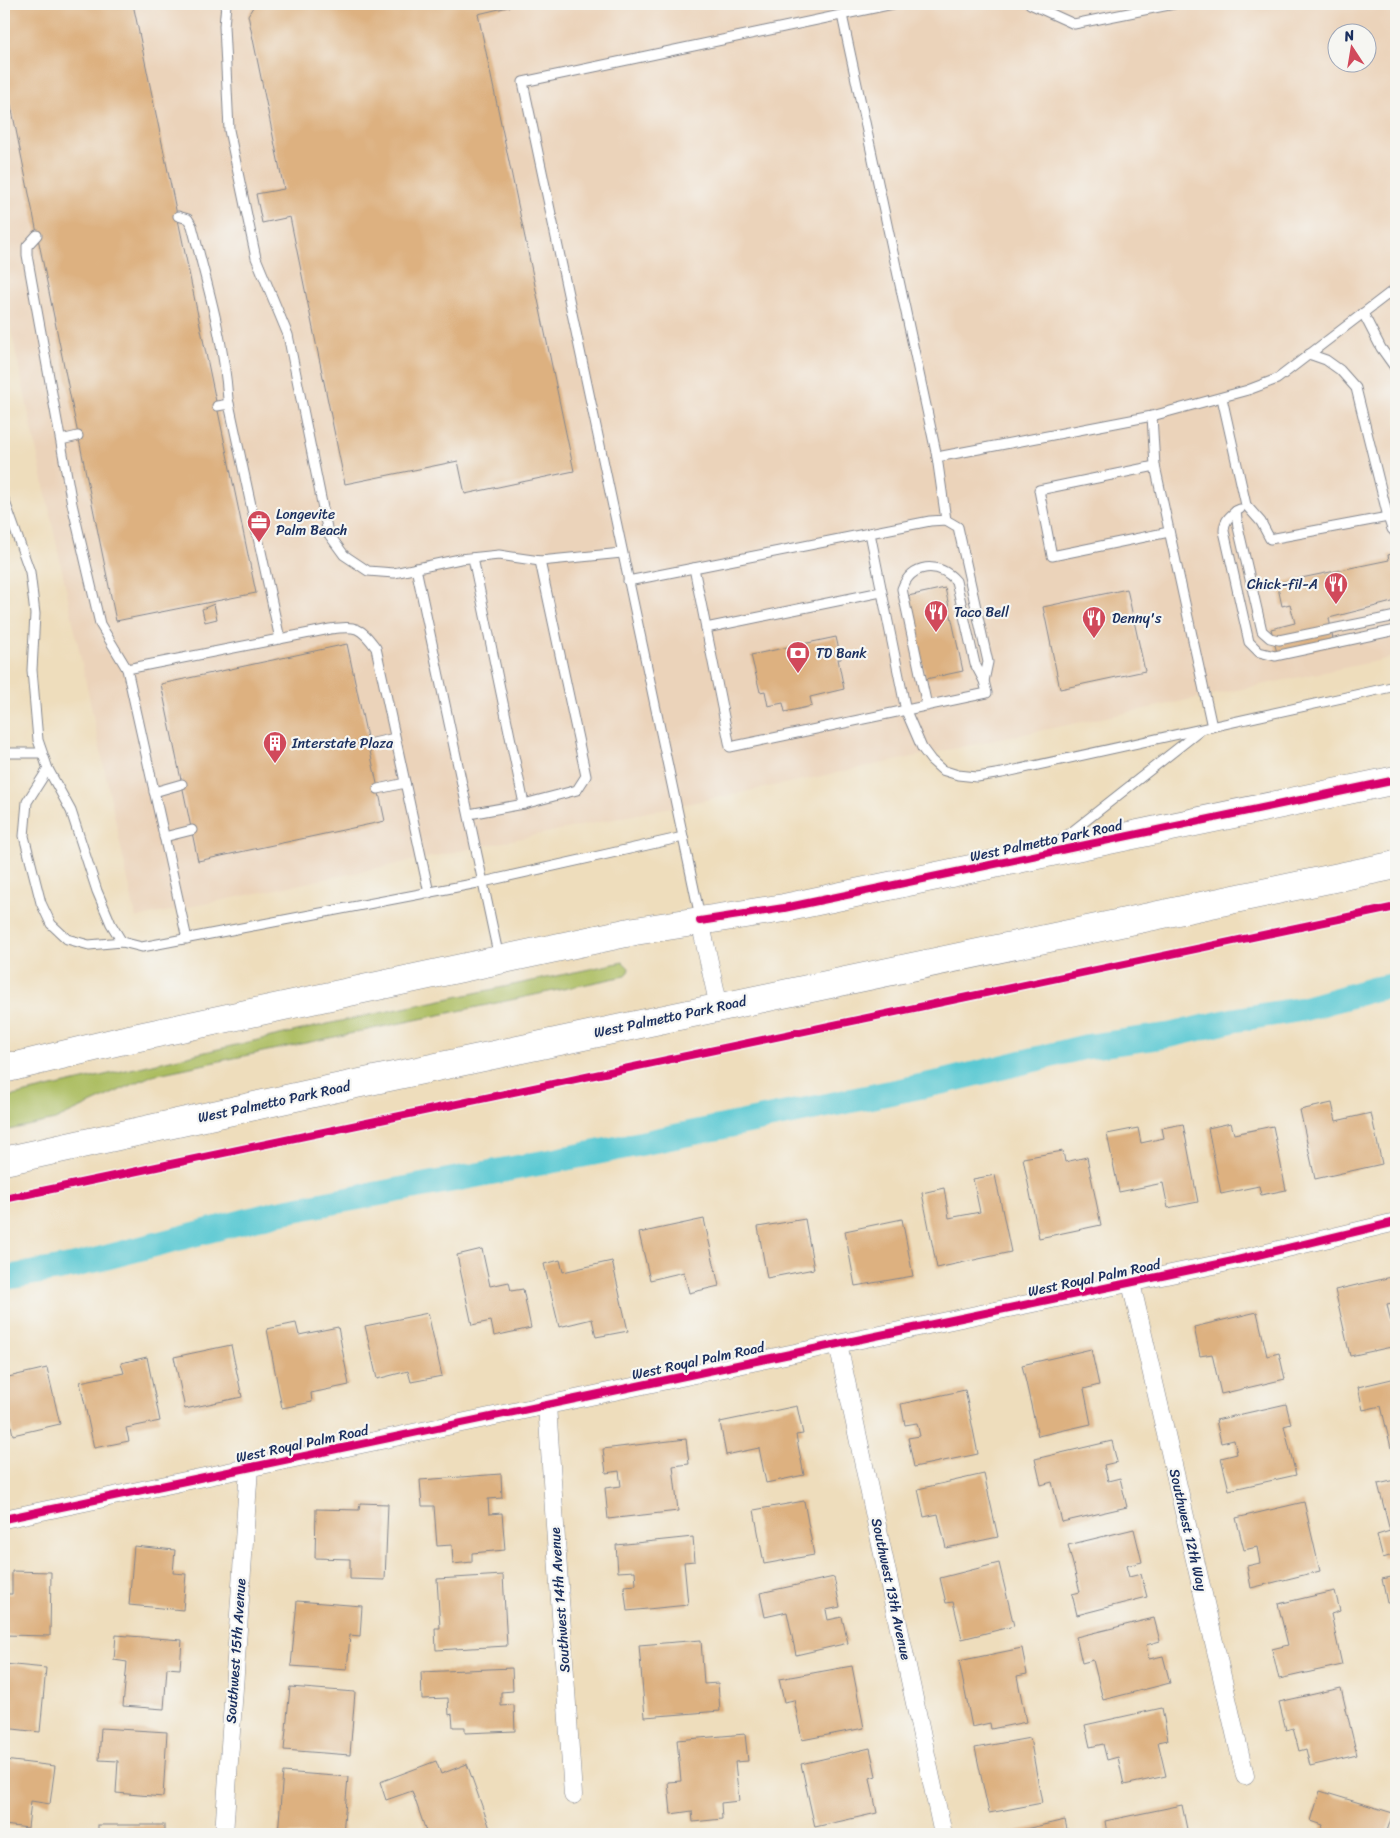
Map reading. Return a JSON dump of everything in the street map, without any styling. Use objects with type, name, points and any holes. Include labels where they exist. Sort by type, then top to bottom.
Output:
[{"type":"main road","name":"West Palmetto Park Road","points":[[7,1067],[635,930],[784,908],[1396,780]]},
{"type":"main road","name":"West Palmetto Park Road","points":[[4,1161],[322,1091],[1396,865]]},
{"type":"street","points":[[700,921],[719,1007]]},
{"type":"street","name":"West Royal Palm Road","points":[[4,1519],[1233,1262],[1396,1222]]},
{"type":"street","name":"Southwest 12th Way","points":[[1131,1283],[1245,1776]]},
{"type":"street","name":"Southwest 13th Avenue","points":[[838,1344],[943,1834]]},
{"type":"street","name":"Southwest 14th Avenue","points":[[547,1405],[574,1795]]},
{"type":"street","name":"Southwest 15th Avenue","points":[[224,1834],[249,1468]]},
{"type":"lane","points":[[226,4],[224,26],[229,130],[256,258],[288,334],[328,533],[344,556],[368,570],[394,573],[498,555],[540,561],[622,553]]},
{"type":"lane","points":[[700,921],[523,82],[893,4]]},
{"type":"lane","points":[[1030,4],[1074,24],[1174,4]]},
{"type":"lane","points":[[842,15],[937,457],[946,520]]},
{"type":"lane","points":[[178,216],[188,219],[192,226],[226,367],[229,404],[280,639]]},
{"type":"lane","points":[[37,236],[27,246],[28,255],[72,504],[100,624],[127,669],[187,939]]},
{"type":"lane","points":[[937,457],[1152,416],[1248,390],[1277,379],[1363,313],[1395,293]]},
{"type":"lane","points":[[1363,313],[1381,348],[1396,369]]},
{"type":"lane","points":[[1309,354],[1326,360],[1340,370],[1356,388],[1392,518],[1392,529],[1396,533]]},
{"type":"lane","points":[[1222,398],[1246,505],[1262,522],[1270,539],[1392,518]]},
{"type":"lane","points":[[217,406],[229,404]]},
{"type":"lane","points":[[870,533],[906,711],[922,748],[942,770],[958,775],[977,777],[1207,728],[1155,466],[1152,416]]},
{"type":"lane","points":[[61,440],[78,436]]},
{"type":"lane","points":[[1155,466],[1039,490],[1052,556],[1169,532]]},
{"type":"lane","points":[[4,499],[30,572],[35,614],[32,670],[33,701],[38,740],[48,769],[72,811],[97,891],[111,924],[122,942]]},
{"type":"lane","points":[[1246,505],[1228,518],[1224,524],[1224,531],[1249,642],[1259,652],[1275,656],[1396,630]]},
{"type":"lane","points":[[1236,511],[1238,528],[1262,631],[1270,638],[1279,640],[1297,637],[1396,616]]},
{"type":"lane","points":[[628,581],[930,521],[946,520],[958,527],[988,662],[984,681]]},
{"type":"lane","points":[[473,558],[524,804]]},
{"type":"lane","points":[[469,814],[524,804],[578,790],[586,776],[540,561]]},
{"type":"lane","points":[[416,568],[500,960]]},
{"type":"lane","points":[[694,568],[730,747],[906,711],[988,693],[975,664],[956,581],[949,573],[941,569],[931,568],[914,571],[906,579],[902,589],[927,706]]},
{"type":"lane","points":[[706,628],[881,592]]},
{"type":"lane","points":[[127,669],[330,629],[352,626],[366,635],[376,648],[429,893]]},
{"type":"lane","name":"West Palmetto Park Road","points":[[1044,854],[1207,728],[1396,686]]},
{"type":"lane","points":[[369,744],[395,738]]},
{"type":"lane","points":[[4,752],[42,753]]},
{"type":"lane","points":[[48,769],[27,802],[24,836],[41,903],[51,924],[67,939],[89,945],[122,942],[142,947],[187,939],[484,882],[682,837]]},
{"type":"lane","points":[[378,789],[405,783]]},
{"type":"lane","points":[[154,792],[182,784]]},
{"type":"lane","points":[[164,837],[192,830]]},
{"type":"shaded area","points":[[4,4],[1396,4],[1396,657],[136,918],[4,297]]},
{"type":"green space","points":[[623,962],[629,968],[625,976],[153,1075],[55,1120],[4,1131],[4,1098],[341,1021]]},
{"type":"building","points":[[4,4],[133,4],[256,593],[116,621],[4,71]]},
{"type":"building","points":[[255,4],[521,4],[478,14],[574,471],[465,494],[458,461],[345,484],[290,217],[262,223],[256,194],[284,189],[248,15]]},
{"type":"building","name":"Chick-fil-A","points":[[1396,553],[1396,601],[1329,618],[1334,645],[1278,657],[1271,629],[1295,623],[1290,604],[1282,606],[1277,583],[1389,560],[1388,555]]},
{"type":"building","name":"Taco Bell","points":[[945,588],[963,671],[926,679],[908,596]]},
{"type":"building","name":"Denny's","points":[[1127,589],[1145,671],[1060,689],[1043,607]]},
{"type":"building","points":[[214,604],[217,619],[205,622],[202,609]]},
{"type":"building","name":"TD Bank","points":[[836,637],[841,659],[838,659],[844,689],[810,697],[812,706],[785,712],[783,703],[768,706],[765,691],[760,692],[751,655]]},
{"type":"building","name":"Interstate Plaza","points":[[347,644],[385,821],[198,861],[161,684]]},
{"type":"building","points":[[1332,1103],[1336,1121],[1371,1113],[1382,1164],[1315,1179],[1300,1110]]},
{"type":"building","points":[[1231,1123],[1234,1134],[1273,1126],[1286,1190],[1261,1195],[1259,1186],[1221,1194],[1208,1128]]},
{"type":"building","points":[[1183,1124],[1198,1202],[1168,1208],[1163,1183],[1119,1192],[1107,1134],[1138,1128],[1141,1143],[1164,1138],[1162,1128]]},
{"type":"building","points":[[1063,1151],[1065,1162],[1087,1157],[1101,1225],[1039,1238],[1023,1158]]},
{"type":"building","points":[[995,1175],[1011,1252],[937,1268],[922,1193],[944,1188],[949,1218],[980,1212],[973,1179]]},
{"type":"building","points":[[704,1219],[719,1286],[689,1293],[684,1272],[650,1280],[639,1233]]},
{"type":"building","points":[[805,1219],[814,1269],[767,1278],[758,1227]]},
{"type":"building","points":[[902,1219],[913,1276],[855,1286],[845,1231]]},
{"type":"building","points":[[482,1249],[490,1286],[509,1282],[511,1291],[523,1289],[531,1328],[494,1336],[491,1321],[472,1325],[457,1255]]},
{"type":"building","points":[[560,1260],[563,1272],[612,1261],[628,1331],[596,1337],[592,1319],[559,1327],[544,1264]]},
{"type":"building","points":[[1396,1276],[1396,1302],[1387,1304],[1396,1346],[1350,1356],[1335,1290]]},
{"type":"building","points":[[1257,1312],[1267,1356],[1279,1353],[1285,1379],[1221,1394],[1212,1354],[1200,1356],[1194,1327]]},
{"type":"building","points":[[428,1313],[442,1376],[411,1382],[408,1371],[377,1379],[365,1326]]},
{"type":"building","points":[[296,1323],[299,1335],[338,1327],[349,1385],[311,1393],[312,1402],[282,1408],[267,1329]]},
{"type":"building","points":[[231,1345],[242,1397],[185,1409],[174,1357]]},
{"type":"building","points":[[1091,1349],[1099,1385],[1084,1389],[1091,1424],[1038,1436],[1022,1365]]},
{"type":"building","points":[[147,1357],[160,1421],[126,1428],[129,1441],[94,1448],[80,1382],[124,1373],[121,1363]]},
{"type":"building","points":[[47,1368],[60,1424],[13,1435],[10,1421],[4,1423],[4,1378]]},
{"type":"building","points":[[1396,1378],[1396,1447],[1391,1448],[1381,1406],[1363,1410],[1358,1387]]},
{"type":"building","points":[[965,1390],[978,1454],[914,1467],[908,1438],[920,1436],[917,1423],[905,1425],[901,1404]]},
{"type":"building","points":[[1286,1404],[1291,1424],[1284,1426],[1296,1475],[1229,1490],[1221,1458],[1237,1454],[1234,1440],[1221,1443],[1216,1420]]},
{"type":"building","points":[[797,1406],[803,1434],[796,1435],[804,1475],[766,1483],[759,1448],[726,1455],[720,1422]]},
{"type":"building","points":[[686,1439],[689,1464],[673,1466],[678,1511],[608,1519],[605,1488],[621,1486],[619,1471],[606,1473],[603,1449]]},
{"type":"building","points":[[1112,1441],[1117,1462],[1104,1465],[1108,1481],[1120,1478],[1127,1507],[1062,1522],[1052,1482],[1041,1485],[1035,1459]]},
{"type":"building","points":[[501,1474],[502,1498],[488,1499],[489,1514],[502,1513],[505,1550],[472,1553],[472,1562],[453,1564],[452,1545],[437,1546],[434,1506],[422,1506],[420,1480]]},
{"type":"building","points":[[984,1474],[998,1537],[946,1548],[938,1514],[924,1517],[918,1489]]},
{"type":"building","points":[[1396,1480],[1396,1554],[1383,1558],[1377,1535],[1390,1531],[1378,1484]]},
{"type":"building","points":[[804,1501],[814,1555],[764,1564],[754,1510]]},
{"type":"building","points":[[1304,1502],[1320,1571],[1251,1588],[1247,1566],[1260,1563],[1257,1547],[1244,1550],[1236,1518]]},
{"type":"building","points":[[360,1503],[388,1504],[385,1580],[350,1579],[350,1559],[315,1558],[316,1509],[359,1510]]},
{"type":"building","points":[[1134,1529],[1142,1562],[1126,1566],[1129,1577],[1141,1574],[1147,1597],[1077,1615],[1072,1594],[1080,1592],[1068,1545]]},
{"type":"building","points":[[693,1537],[695,1561],[684,1562],[688,1605],[627,1611],[624,1586],[636,1585],[635,1571],[618,1572],[616,1545]]},
{"type":"building","points":[[134,1546],[175,1550],[173,1573],[186,1574],[183,1610],[129,1605]]},
{"type":"building","points":[[999,1563],[1014,1626],[962,1639],[953,1602],[946,1603],[940,1578]]},
{"type":"building","points":[[12,1571],[51,1572],[50,1636],[4,1635],[4,1594],[12,1594]]},
{"type":"building","points":[[503,1575],[507,1646],[436,1650],[435,1628],[440,1628],[437,1579]]},
{"type":"building","points":[[1396,1576],[1396,1602],[1387,1603],[1382,1579]]},
{"type":"building","points":[[834,1577],[840,1607],[826,1610],[828,1620],[842,1617],[848,1643],[796,1655],[787,1612],[765,1617],[760,1593]]},
{"type":"building","points":[[1335,1591],[1340,1611],[1331,1614],[1342,1665],[1279,1679],[1272,1649],[1288,1645],[1278,1604]]},
{"type":"building","points":[[297,1601],[362,1606],[360,1636],[350,1635],[347,1670],[291,1666]]},
{"type":"building","points":[[1154,1618],[1160,1641],[1146,1645],[1149,1659],[1163,1656],[1170,1683],[1103,1700],[1093,1660],[1082,1663],[1076,1637]]},
{"type":"building","points":[[116,1635],[182,1640],[180,1669],[167,1668],[164,1709],[123,1706],[127,1662],[114,1660]]},
{"type":"building","points":[[701,1640],[704,1684],[718,1683],[720,1711],[645,1717],[639,1645]]},
{"type":"building","points":[[1022,1648],[1027,1674],[1017,1676],[1026,1722],[991,1729],[990,1723],[972,1727],[959,1661]]},
{"type":"building","points":[[4,1664],[46,1668],[40,1732],[4,1728]]},
{"type":"building","points":[[852,1666],[864,1728],[802,1740],[794,1700],[784,1702],[779,1679]]},
{"type":"building","points":[[512,1668],[513,1691],[501,1692],[501,1706],[514,1705],[515,1731],[465,1733],[465,1727],[453,1727],[452,1714],[449,1715],[448,1698],[422,1699],[421,1672]]},
{"type":"building","points":[[290,1687],[355,1692],[350,1755],[284,1750]]},
{"type":"building","points":[[1341,1688],[1357,1755],[1310,1766],[1306,1749],[1299,1751],[1293,1728],[1286,1730],[1279,1702]]},
{"type":"building","points":[[1162,1708],[1168,1740],[1158,1742],[1166,1776],[1124,1785],[1118,1757],[1107,1760],[1103,1744],[1090,1747],[1085,1725]]},
{"type":"building","points":[[101,1728],[167,1732],[163,1797],[116,1793],[118,1761],[99,1760]]},
{"type":"building","points":[[745,1734],[748,1761],[735,1762],[739,1801],[721,1803],[722,1819],[693,1822],[692,1811],[671,1814],[668,1782],[681,1781],[677,1740]]},
{"type":"building","points":[[1030,1738],[1042,1803],[989,1813],[975,1748]]},
{"type":"building","points":[[870,1748],[876,1776],[870,1778],[877,1813],[815,1827],[801,1764]]},
{"type":"building","points":[[4,1760],[55,1766],[50,1804],[31,1801],[28,1828],[4,1825]]},
{"type":"building","points":[[436,1761],[441,1774],[467,1764],[492,1834],[427,1834],[412,1791],[386,1800],[380,1782]]},
{"type":"building","points":[[283,1772],[348,1777],[343,1834],[278,1834]]},
{"type":"building","points":[[1320,1791],[1393,1813],[1386,1834],[1320,1834],[1323,1825],[1311,1821]]},
{"type":"building","points":[[1182,1805],[1188,1834],[1107,1834],[1105,1821]]},
{"type":"building","points":[[1065,1820],[1068,1834],[1008,1834],[1008,1833]]},
{"type":"building","points":[[98,1825],[164,1825],[164,1834],[98,1834]]},
{"type":"waterway","points":[[4,1278],[73,1266],[276,1213],[594,1153],[942,1082],[1085,1047],[1171,1035],[1234,1020],[1303,1009],[1374,989],[1396,985]]},
{"type":"cycle path","points":[[700,921],[784,908],[1396,780]]},
{"type":"cycle path","points":[[4,1199],[1396,907]]},
{"type":"cycle path","points":[[4,1519],[1233,1261],[1396,1222]]},
{"type":"place","name":"Longevite Palm Beach","points":[[259,543]]},
{"type":"place","name":"Chick-fil-A","points":[[1336,605]]},
{"type":"place","name":"Taco Bell","points":[[936,633]]},
{"type":"place","name":"Denny's","points":[[1094,639]]},
{"type":"place","name":"TD Bank","points":[[798,674]]},
{"type":"place","name":"Interstate Plaza","points":[[275,764]]}]
